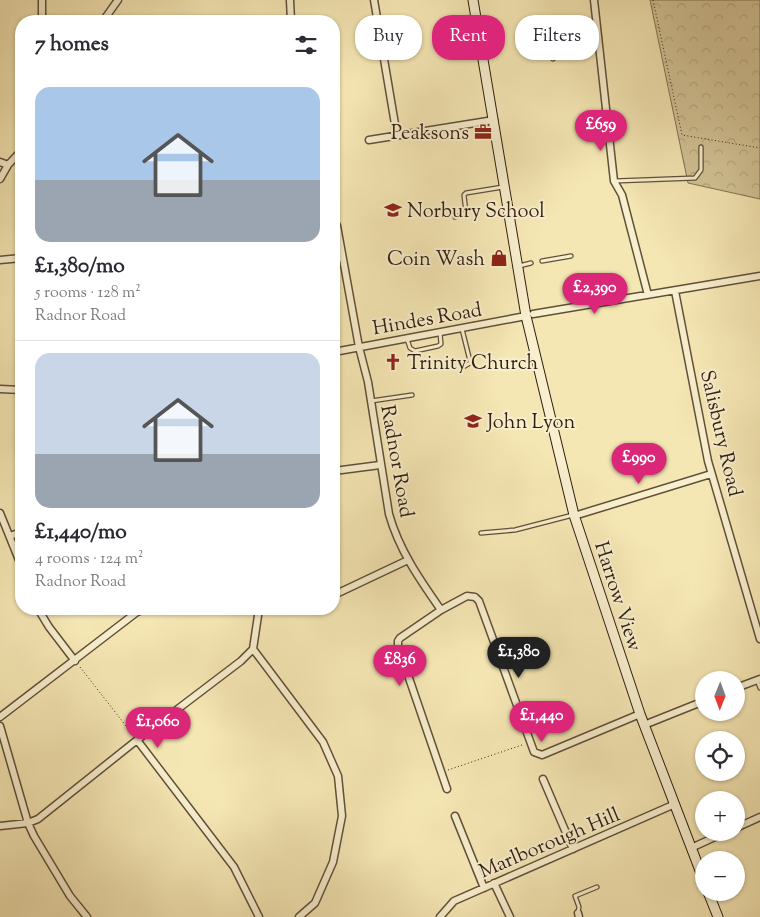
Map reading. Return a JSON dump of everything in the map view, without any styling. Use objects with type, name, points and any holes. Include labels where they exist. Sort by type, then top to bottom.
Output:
[{"type":"street","points":[[42,0],[42,15]]},
{"type":"street","points":[[107,15],[118,0]]},
{"type":"street","points":[[290,0],[291,15]]},
{"type":"street","points":[[374,0],[397,136]]},
{"type":"street","name":"Harrow View","points":[[473,0],[518,266],[574,516],[640,714],[695,858]]},
{"type":"street","points":[[594,0],[596,15]]},
{"type":"street","points":[[599,46],[614,181],[622,195],[648,295]]},
{"type":"street","points":[[369,140],[494,120]]},
{"type":"street","points":[[0,179],[15,157]]},
{"type":"street","points":[[0,162],[8,165]]},
{"type":"street","name":"Radnor Road","points":[[340,248],[371,401],[380,465],[393,528],[416,574],[441,610]]},
{"type":"street","points":[[0,260],[15,259]]},
{"type":"street","name":"Hindes Road","points":[[340,351],[529,315],[760,276]]},
{"type":"street","name":"Salisbury Road","points":[[676,291],[711,474],[760,639]]},
{"type":"street","points":[[0,389],[15,390]]},
{"type":"street","points":[[340,470],[380,465]]},
{"type":"street","points":[[574,516],[711,474]]},
{"type":"street","points":[[0,514],[15,549]]},
{"type":"street","points":[[10,536],[15,534]]},
{"type":"street","points":[[340,592],[408,560]]},
{"type":"street","points":[[447,789],[398,646],[398,641],[441,610],[467,596],[475,597],[478,601],[534,752],[542,755],[640,714]]},
{"type":"street","points":[[42,615],[74,661]]},
{"type":"street","points":[[0,717],[133,615]]},
{"type":"street","points":[[0,826],[28,823],[38,819],[137,740],[241,661],[253,649],[258,615]]},
{"type":"street","points":[[253,649],[323,742],[338,776],[342,816],[333,862],[315,903],[299,917]]},
{"type":"street","points":[[745,684],[759,679]]},
{"type":"street","points":[[644,725],[695,705]]},
{"type":"street","points":[[0,726],[28,823],[70,896],[87,917]]},
{"type":"street","points":[[137,740],[234,867],[259,917]]},
{"type":"street","points":[[543,779],[573,849]]},
{"type":"street","name":"Marlborough Hill","points":[[440,917],[454,901],[675,804]]},
{"type":"street","points":[[455,816],[484,888]]},
{"type":"street","points":[[745,824],[760,817]]},
{"type":"street","points":[[691,848],[706,841]]},
{"type":"street","points":[[494,883],[510,917]]},
{"type":"street","points":[[712,901],[718,917]]},
{"type":"lane","points":[[614,181],[695,178],[701,170],[701,147]]},
{"type":"lane","points":[[455,217],[466,213],[464,195],[466,193],[505,186]]},
{"type":"lane","points":[[542,261],[572,256]]},
{"type":"lane","points":[[518,266],[531,263]]},
{"type":"lane","points":[[462,329],[470,360],[470,364],[465,366]]},
{"type":"lane","points":[[407,339],[410,348],[415,351],[441,344],[440,333]]},
{"type":"lane","points":[[371,401],[412,395]]},
{"type":"lane","points":[[481,533],[515,530],[574,516]]},
{"type":"lane","points":[[759,679],[760,688]]},
{"type":"lane","points":[[578,915],[579,907],[575,896],[597,887]]},
{"type":"path","points":[[653,0],[682,135],[760,148]]},
{"type":"path","points":[[74,661],[137,740]]},
{"type":"path","points":[[441,772],[530,742]]},
{"type":"green space","points":[[650,0],[760,0],[760,199],[688,183]]},
{"type":"place","name":"Peaksons","points":[[483,132]]},
{"type":"place","name":"Norbury School","points":[[393,210]]},
{"type":"place","name":"Coin Wash","points":[[499,258]]},
{"type":"place","name":"Trinity Church","points":[[393,362]]},
{"type":"place","name":"John Lyon","points":[[473,421]]}]
